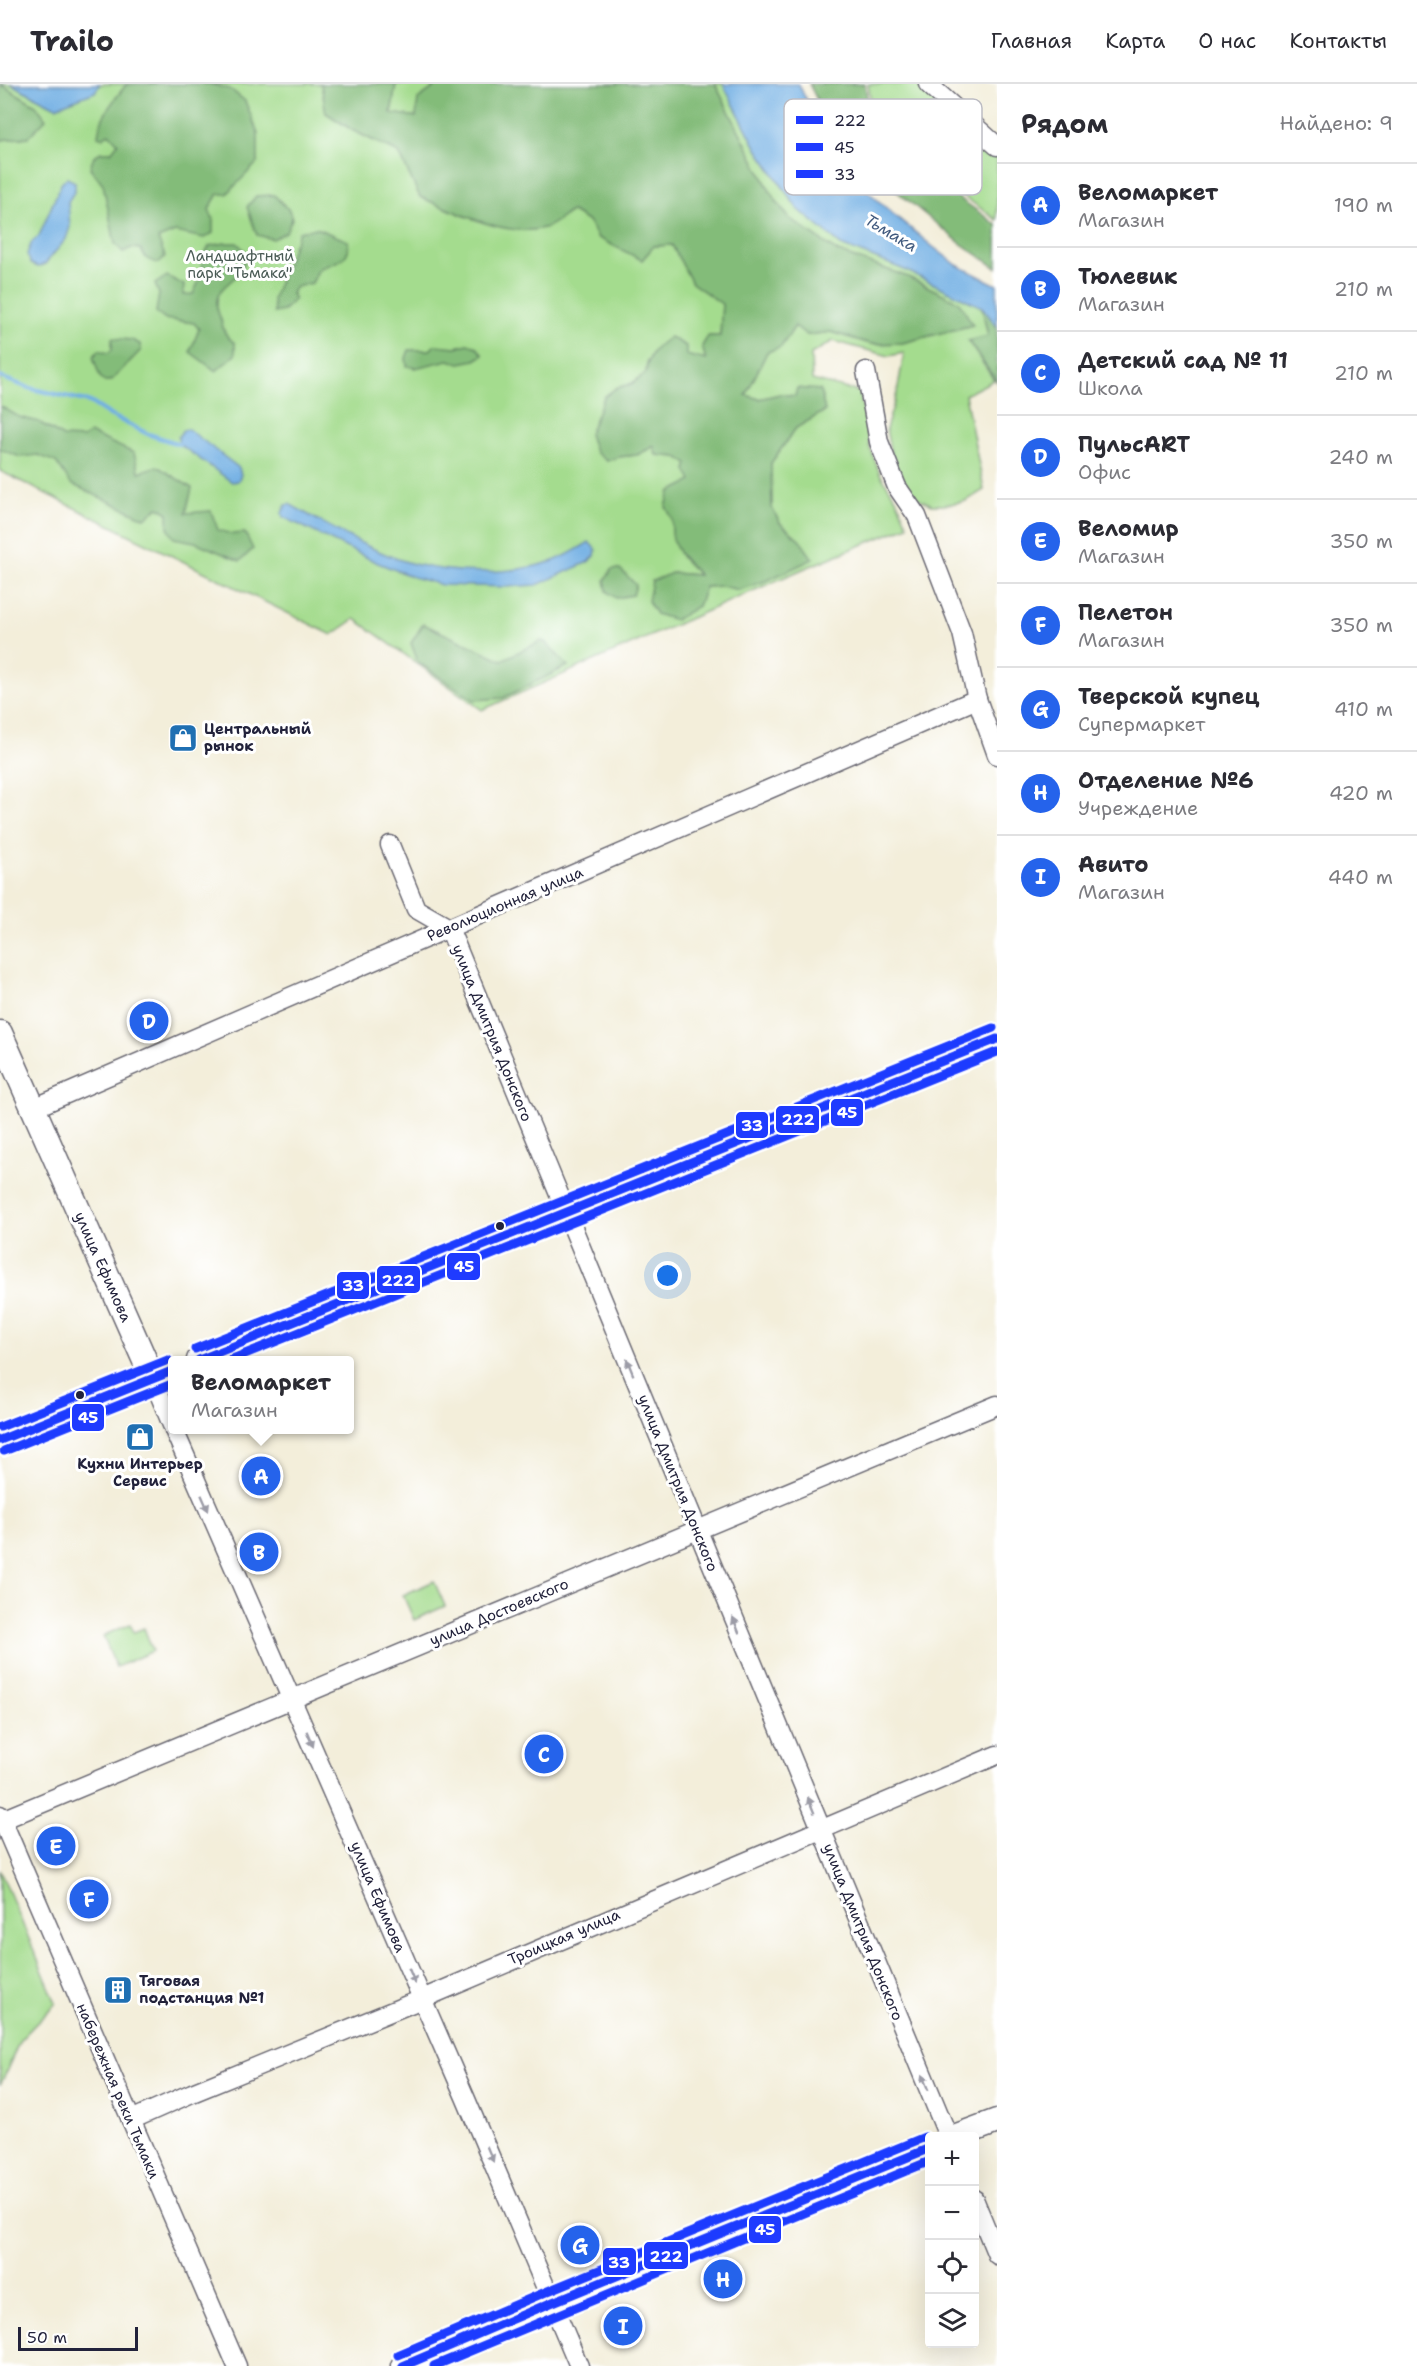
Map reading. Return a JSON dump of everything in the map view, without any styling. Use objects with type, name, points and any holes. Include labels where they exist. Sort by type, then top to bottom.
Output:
[{"type":"street","points":[[928,84],[944,99]]},
{"type":"street","points":[[982,133],[997,147]]},
{"type":"street","points":[[866,370],[879,442],[897,487],[917,516],[962,633],[976,699],[997,755]]},
{"type":"street","name":"Революционная улица","points":[[34,1108],[976,699]]},
{"type":"street","name":"улица Дмитрия Донского","points":[[390,844],[416,909],[449,928],[946,2132]]},
{"type":"street","points":[[0,1034],[34,1108]]},
{"type":"street","points":[[209,1356],[997,1039]]},
{"type":"street","name":"улица Ефимова","points":[[34,1108],[80,1216],[163,1375],[168,1403]]},
{"type":"street","points":[[0,1440],[163,1375]]},
{"type":"street","name":"улица Достоевского","points":[[1,1818],[997,1405]]},
{"type":"street","name":"улица Ефимова","points":[[176,1434],[579,2366]]},
{"type":"street","name":"Троицкая улица","points":[[131,2120],[997,1755]]},
{"type":"street","name":"набережная реки Тьмаки","points":[[1,1818],[237,2366]]},
{"type":"street","points":[[968,2132],[997,2121]]},
{"type":"street","points":[[403,2366],[925,2150]]},
{"type":"street","points":[[979,2209],[997,2255]]},
{"type":"green space","points":[[0,84],[36,105],[46,119],[28,137],[0,140]]},
{"type":"green space","name":"Ландшафтный парк \"Тьмака\"","points":[[1,84],[11,84],[56,107],[95,92],[100,84],[321,84],[327,113],[352,130],[399,153],[420,197],[467,217],[545,228],[571,211],[589,222],[598,238],[654,246],[672,245],[692,283],[722,304],[720,336],[708,336],[703,345],[706,360],[685,355],[647,361],[646,373],[631,384],[616,388],[607,461],[637,455],[655,446],[657,455],[677,457],[688,462],[693,481],[670,492],[674,519],[673,539],[682,558],[699,575],[672,573],[698,606],[705,587],[722,586],[739,590],[799,539],[780,523],[772,508],[771,463],[796,428],[825,411],[820,390],[795,396],[780,394],[759,399],[746,395],[767,352],[781,347],[795,326],[807,335],[831,332],[871,344],[902,343],[972,325],[959,302],[908,277],[838,252],[789,218],[772,195],[715,84],[723,84],[757,149],[784,189],[784,195],[788,195],[797,208],[841,245],[905,270],[982,307],[988,337],[968,341],[994,380],[965,395],[984,490],[966,501],[944,505],[932,505],[913,496],[892,460],[886,429],[897,393],[904,353],[889,356],[833,341],[811,354],[812,380],[860,392],[870,448],[880,474],[896,498],[908,526],[803,569],[482,710],[355,619],[332,635],[0,471],[0,140],[28,137],[36,105]],"holes":[[[62,182],[75,190],[68,202],[66,239],[45,264],[32,242],[39,236]]]},
{"type":"green space","points":[[209,84],[230,89],[245,101],[258,133],[258,162],[227,194],[218,194],[209,209],[213,220],[213,233],[204,238],[175,232],[158,239],[165,256],[159,263],[147,259],[141,249],[131,248],[123,252],[115,244],[103,184],[90,168],[94,156],[101,152],[111,152],[118,143],[109,133],[103,138],[98,136],[99,129],[117,96],[126,85]]},
{"type":"green space","points":[[321,84],[396,84],[391,113],[416,117],[418,99],[439,84],[715,84],[772,195],[789,218],[838,252],[908,277],[959,302],[973,325],[902,343],[871,344],[831,332],[807,335],[795,326],[781,347],[767,352],[746,395],[759,399],[780,394],[795,396],[797,388],[820,390],[825,411],[796,428],[771,463],[772,508],[780,523],[799,539],[813,559],[768,580],[739,590],[722,586],[705,587],[698,606],[675,620],[656,614],[648,601],[652,581],[672,573],[699,575],[677,549],[672,534],[672,521],[666,507],[670,492],[692,481],[686,470],[688,463],[677,457],[656,455],[654,446],[637,455],[607,461],[595,452],[589,434],[604,397],[616,388],[631,384],[646,373],[648,361],[653,352],[670,337],[686,346],[686,355],[706,360],[702,346],[708,336],[720,336],[722,304],[692,283],[672,245],[654,246],[642,260],[598,238],[589,222],[571,211],[544,228],[513,229],[481,222],[420,197],[399,153],[352,130],[326,113]]},
{"type":"green space","points":[[396,84],[439,84],[418,99],[417,117],[391,113]]},
{"type":"green space","points":[[809,84],[865,84],[867,99],[817,99]]},
{"type":"green space","points":[[868,84],[921,84],[937,99],[870,99]]},
{"type":"green space","points":[[982,140],[997,154],[997,220],[962,195],[982,195]]},
{"type":"green space","points":[[274,195],[289,210],[292,219],[286,232],[273,239],[257,235],[247,207],[256,196]]},
{"type":"green space","points":[[901,195],[955,195],[997,225],[997,268],[960,243]]},
{"type":"green space","points":[[316,228],[348,241],[347,253],[340,260],[319,269],[312,283],[296,287],[291,293],[295,299],[283,311],[274,313],[273,298],[299,232]]},
{"type":"green space","points":[[237,243],[245,251],[241,269],[218,297],[218,312],[225,333],[235,343],[235,355],[216,371],[190,352],[199,329],[194,323],[164,319],[156,312],[159,294],[155,284],[167,276],[184,285],[183,295],[193,294],[203,272],[202,260],[209,246]]},
{"type":"green space","points":[[982,307],[997,326],[997,382],[968,341],[988,336]]},
{"type":"green space","points":[[112,338],[132,340],[140,344],[141,350],[111,381],[104,381],[100,377],[93,357],[99,350],[108,353],[112,350]]},
{"type":"green space","points":[[468,344],[477,347],[483,355],[475,360],[460,363],[448,360],[415,368],[407,366],[406,358],[409,350],[430,350],[435,345],[456,347]]},
{"type":"green space","points":[[0,406],[19,417],[39,422],[63,437],[83,438],[90,433],[134,453],[139,472],[157,466],[192,488],[186,513],[211,511],[218,530],[232,534],[245,533],[253,549],[240,561],[195,542],[174,538],[168,528],[168,513],[158,507],[145,518],[71,484],[56,462],[38,455],[20,457],[0,449]]},
{"type":"green space","points":[[612,569],[620,569],[636,585],[633,595],[616,598],[607,591],[605,580]]},
{"type":"green space","points":[[423,624],[502,660],[541,641],[545,642],[568,666],[503,698],[474,700],[418,662],[411,643]]},
{"type":"green space","points":[[434,1581],[445,1606],[414,1620],[403,1595]]},
{"type":"green space","points":[[130,1624],[134,1632],[144,1628],[153,1651],[116,1667],[103,1636]]},
{"type":"green space","points":[[0,1870],[56,2003],[20,2040],[0,2086]]},
{"type":"water","points":[[11,84],[100,84],[95,92],[56,107]]},
{"type":"water","points":[[723,84],[799,84],[806,99],[784,99],[784,189],[757,149]]},
{"type":"water","points":[[67,178],[75,182],[75,190],[68,202],[70,227],[66,239],[45,264],[38,267],[31,264],[27,254],[32,242],[39,236],[62,182]]},
{"type":"water","name":"Тьмака","points":[[788,195],[872,195],[957,265],[997,285],[997,326],[982,307],[905,270],[841,245],[797,208]]},
{"type":"water","points":[[188,429],[239,468],[241,475],[238,481],[232,482],[179,444],[178,437],[183,430]]},
{"type":"water","points":[[289,504],[384,553],[414,564],[447,570],[481,572],[515,570],[553,561],[589,542],[596,550],[595,556],[588,562],[537,585],[506,587],[442,585],[413,577],[378,563],[283,517],[282,513]]},
{"type":"waterway","points":[[0,377],[29,388],[90,402],[148,434],[179,444]]},
{"type":"transit line","name":"33","points":[[195,1349],[993,1028]]},
{"type":"transit line","name":"222","points":[[209,1356],[997,1039]]},
{"type":"transit line","name":"45","points":[[240,1356],[997,1052]]},
{"type":"transit line","name":"33","points":[[0,1427],[168,1360]]},
{"type":"transit line","name":"222","points":[[0,1440],[168,1373]]},
{"type":"transit line","name":"45","points":[[4,1451],[168,1386]]},
{"type":"transit line","name":"33","points":[[398,2355],[548,2291],[925,2137]]},
{"type":"transit line","name":"222","points":[[403,2366],[925,2150]]},
{"type":"transit line","name":"45","points":[[434,2366],[925,2163]]},
{"type":"place","name":"Центральный рынок","points":[[183,738]]},
{"type":"place","name":"ПульсART","points":[[149,1021]]},
{"type":"place","name":"Кухни Интерьер Сервис","points":[[140,1437]]},
{"type":"place","name":"Веломаркет","points":[[261,1476]]},
{"type":"place","name":"Тюлевик","points":[[259,1552]]},
{"type":"place","name":"Детский сад № 11","points":[[544,1754]]},
{"type":"place","name":"Веломир","points":[[56,1846]]},
{"type":"place","name":"Пелетон","points":[[89,1899]]},
{"type":"place","name":"Тяговая подстанция №1","points":[[118,1990]]},
{"type":"place","name":"Тверской купец","points":[[580,2245]]},
{"type":"place","name":"Отделение №6","points":[[723,2279]]},
{"type":"place","name":"Авито","points":[[623,2326]]}]
